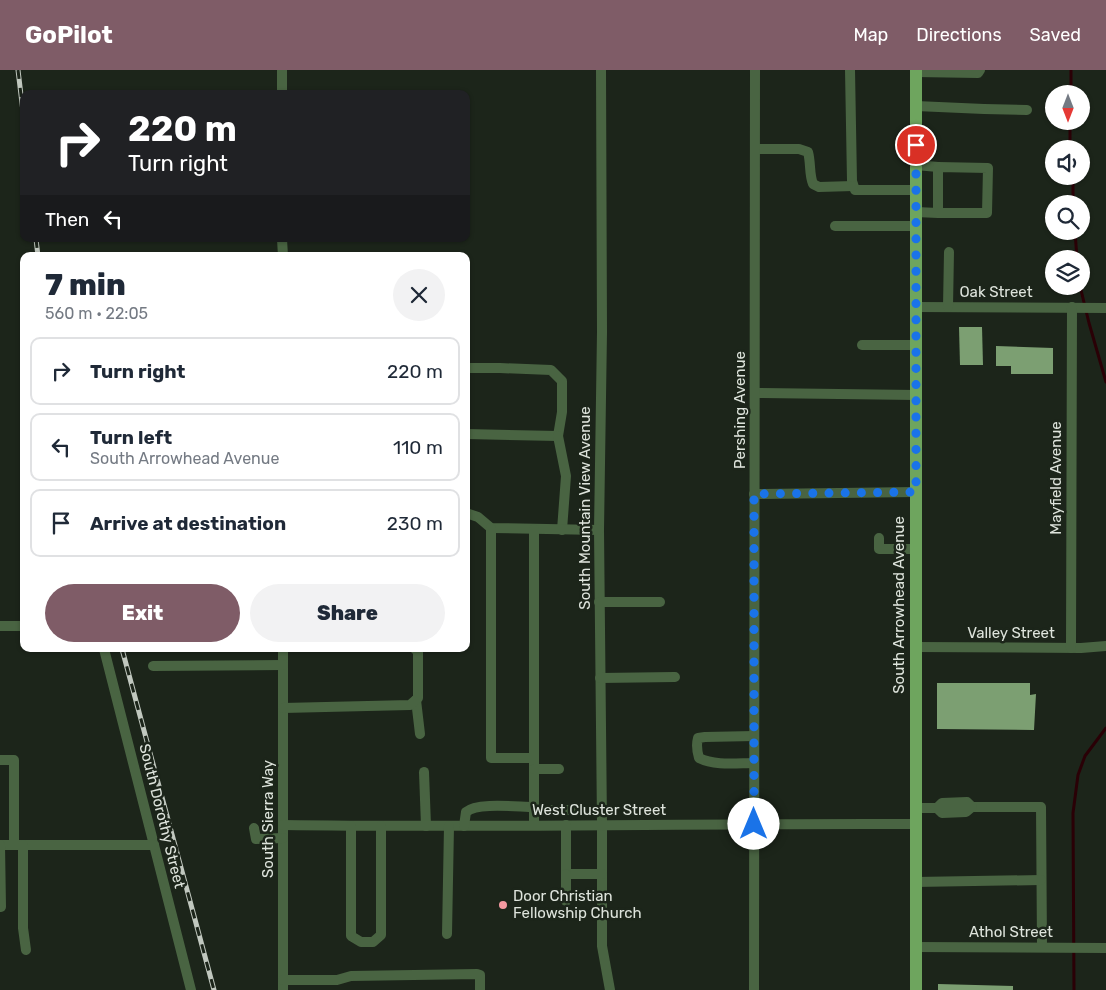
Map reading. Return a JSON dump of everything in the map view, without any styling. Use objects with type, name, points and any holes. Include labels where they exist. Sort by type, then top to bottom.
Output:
[{"type":"main road","name":"South Arrowhead Avenue","points":[[916,71],[916,990]]},
{"type":"street","name":"South Mountain View Avenue","points":[[601,70],[602,332],[599,530],[602,946],[610,990]]},
{"type":"street","name":"Pershing Avenue","points":[[754,990],[755,70]]},
{"type":"street","points":[[850,70],[852,181],[855,190],[916,190]]},
{"type":"street","points":[[916,71],[978,72],[980,70]]},
{"type":"street","points":[[282,71],[282,90]]},
{"type":"street","points":[[916,106],[1027,110]]},
{"type":"street","points":[[755,149],[799,149],[808,152],[810,158],[810,177],[813,184],[819,187],[853,186]]},
{"type":"street","points":[[916,165],[988,168],[987,213],[916,212]]},
{"type":"street","points":[[938,167],[938,213]]},
{"type":"street","points":[[835,226],[916,226]]},
{"type":"street","points":[[948,252],[948,307]]},
{"type":"street","name":"Oak Street","points":[[916,307],[1106,308]]},
{"type":"street","name":"Mayfield Avenue","points":[[1071,648],[1081,308]]},
{"type":"street","points":[[862,345],[916,345]]},
{"type":"street","points":[[470,368],[551,370],[562,381],[562,412],[558,436],[566,476],[562,530]]},
{"type":"street","points":[[755,393],[916,395]]},
{"type":"street","points":[[470,434],[558,436]]},
{"type":"street","points":[[754,494],[916,492]]},
{"type":"street","points":[[470,514],[478,517],[491,528],[599,530]]},
{"type":"street","points":[[491,528],[491,758],[559,769]]},
{"type":"street","points":[[534,529],[534,825]]},
{"type":"street","points":[[879,538],[879,548],[916,548]]},
{"type":"street","points":[[600,602],[660,602]]},
{"type":"street","points":[[0,626],[20,626]]},
{"type":"street","name":"Valley Street","points":[[916,647],[1071,648],[1106,646]]},
{"type":"street","name":"South Dorothy Street","points":[[105,652],[192,990]]},
{"type":"street","name":"South Sierra Way","points":[[283,652],[283,985]]},
{"type":"street","points":[[417,652],[418,698],[416,700],[420,734]]},
{"type":"street","points":[[153,666],[283,664]]},
{"type":"street","points":[[600,678],[674,678]]},
{"type":"street","points":[[283,708],[410,705],[416,700]]},
{"type":"street","points":[[754,736],[705,736],[698,738],[697,751],[699,758],[705,761],[716,763],[754,763]]},
{"type":"street","points":[[0,760],[14,760],[23,928],[26,950]]},
{"type":"street","points":[[424,772],[426,826]]},
{"type":"street","points":[[464,826],[466,812],[470,808],[484,806],[579,810]]},
{"type":"street","points":[[915,808],[937,808],[942,813],[966,812],[972,807],[1041,807],[1042,948]]},
{"type":"street","name":"West Cluster Street","points":[[283,825],[915,824]]},
{"type":"street","points":[[566,825],[566,901]]},
{"type":"street","points":[[351,826],[351,936],[361,942],[373,942],[381,935],[381,826]]},
{"type":"street","points":[[446,934],[449,826]]},
{"type":"street","points":[[254,828],[256,839],[283,838]]},
{"type":"street","points":[[1,906],[0,845],[154,845]]},
{"type":"street","points":[[566,874],[602,874]]},
{"type":"street","points":[[916,882],[1041,880]]},
{"type":"street","name":"Athol Street","points":[[916,947],[1106,948]]},
{"type":"street","points":[[283,985],[340,985],[351,976],[477,974],[480,975],[480,990]]},
{"type":"building","points":[[959,327],[982,327],[983,365],[960,365]]},
{"type":"building","points":[[996,346],[1053,348],[1053,374],[1011,374],[1011,366],[996,366]]},
{"type":"building","points":[[937,683],[1030,683],[1030,695],[1036,694],[1034,730],[937,729]]},
{"type":"building","points":[[938,984],[1013,986],[1013,990],[938,990]]},
{"type":"waterway","points":[[1071,70],[1071,85]]},
{"type":"waterway","points":[[1070,130],[1070,140]]},
{"type":"waterway","points":[[1073,185],[1073,195]]},
{"type":"waterway","points":[[1076,240],[1076,250]]},
{"type":"waterway","points":[[1082,295],[1106,382]]},
{"type":"waterway","points":[[1074,990],[1073,813],[1078,775],[1085,756],[1106,728]]},
{"type":"railway","points":[[18,70],[20,90]]},
{"type":"railway","points":[[36,242],[38,252]]},
{"type":"railway","points":[[123,652],[214,990]]},
{"type":"place","name":"Door Christian Fellowship Church","points":[[503,905]]},
{"type":"route","points":[[754,824],[754,494],[916,492],[916,145]]}]
